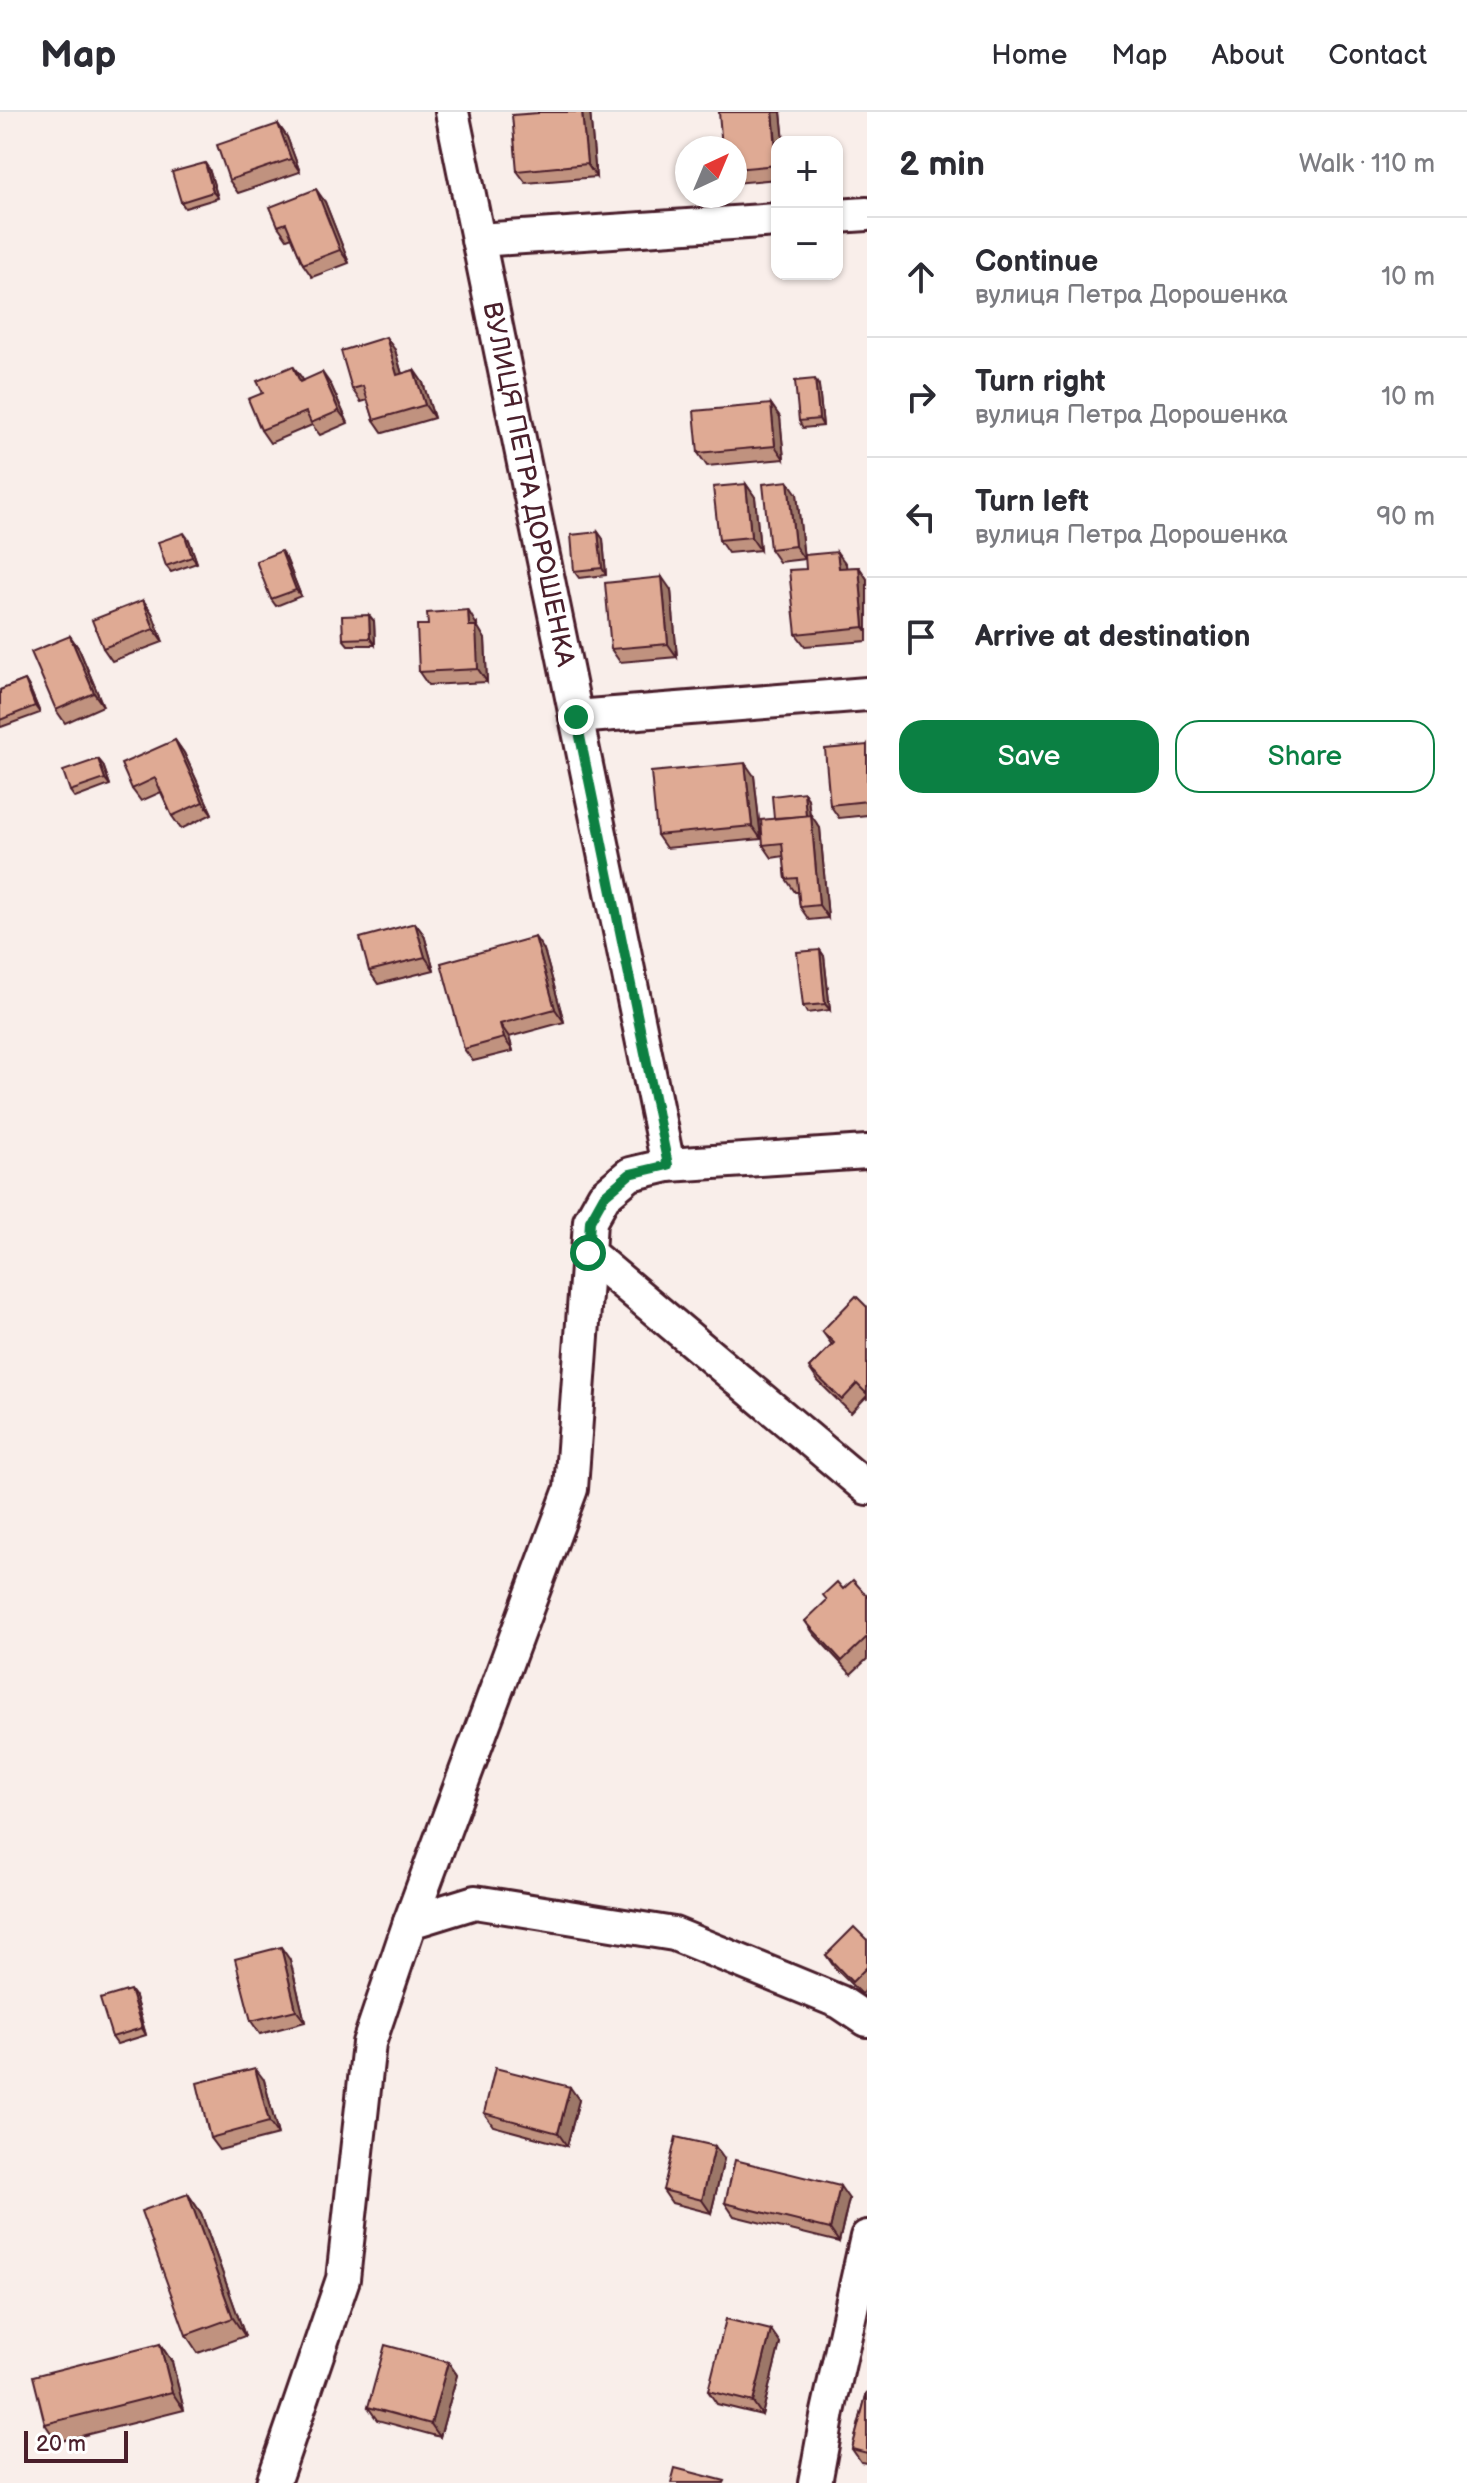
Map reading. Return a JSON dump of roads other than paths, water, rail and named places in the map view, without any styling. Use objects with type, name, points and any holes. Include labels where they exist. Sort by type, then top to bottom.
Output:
[{"type":"street","name":"ВУЛИЦЯ ПЕТРА ДОРОШЕНКА","points":[[452,112],[668,1165]]},
{"type":"street","points":[[843,216],[867,214]]},
{"type":"street","points":[[478,240],[771,220]]},
{"type":"street","points":[[576,717],[867,694]]},
{"type":"street","points":[[273,2483],[343,2279],[369,2043],[410,1922],[571,1489],[590,1221],[604,1196],[630,1174],[668,1165],[867,1152]]},
{"type":"street","points":[[588,1253],[867,1488]]},
{"type":"street","points":[[410,1922],[475,1902],[674,1934],[840,2002],[867,2020]]},
{"type":"street","points":[[815,2483],[867,2237]]}]
